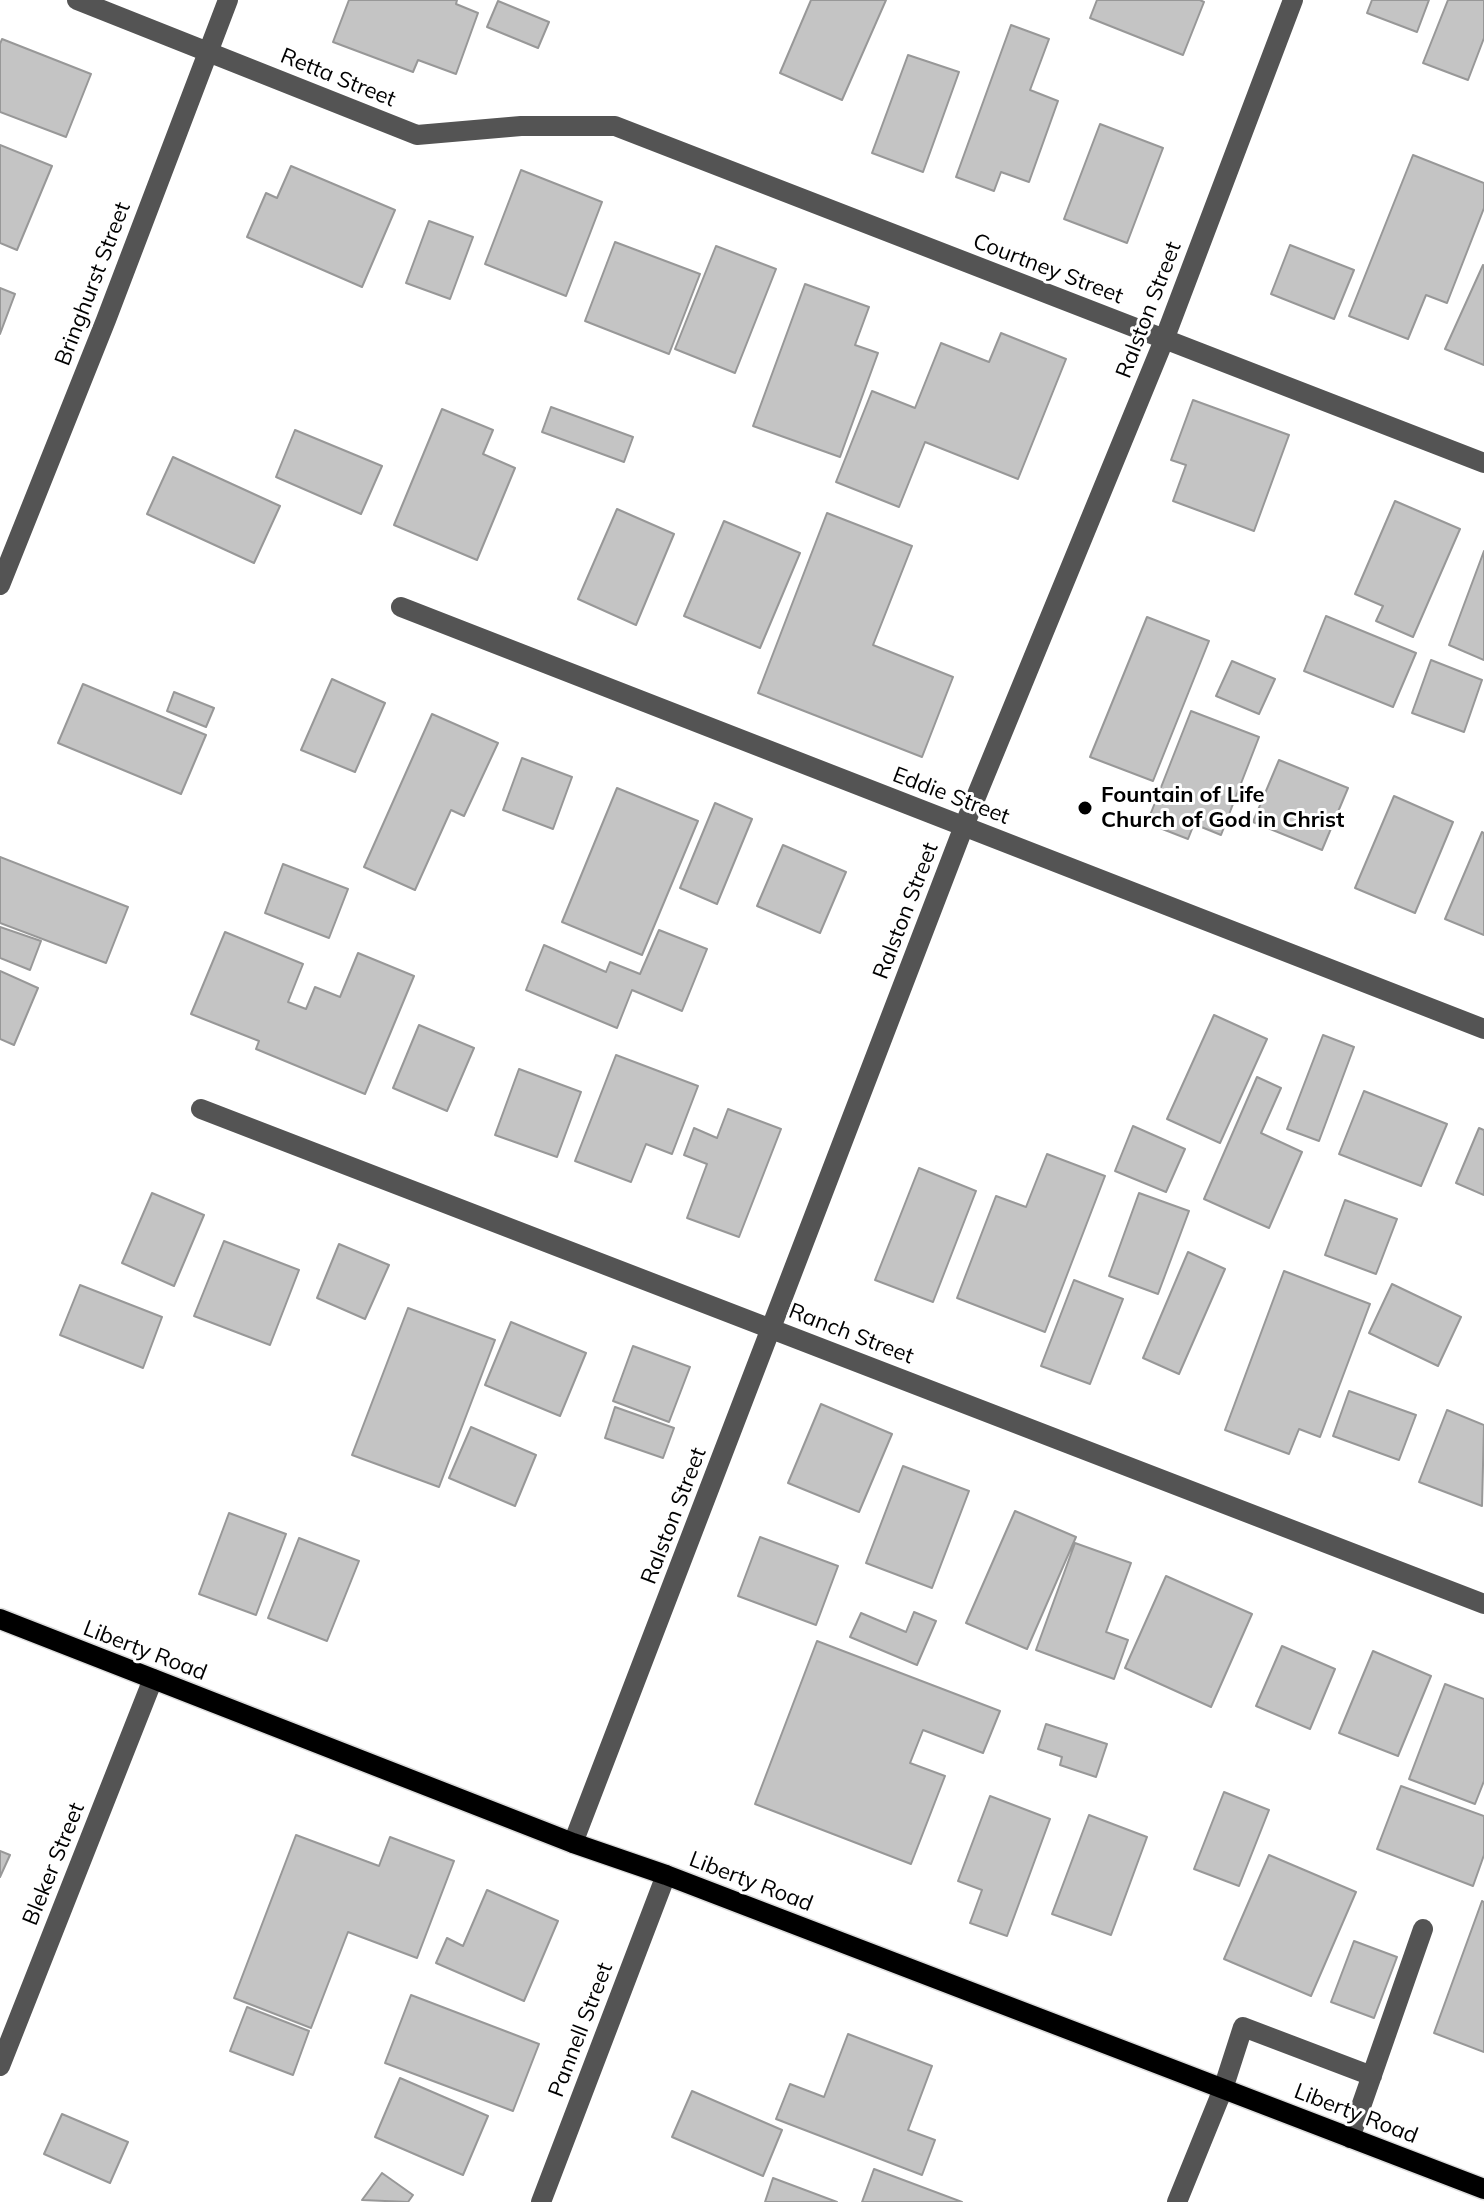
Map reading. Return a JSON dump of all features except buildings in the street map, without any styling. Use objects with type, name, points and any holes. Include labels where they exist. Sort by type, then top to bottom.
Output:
[{"type":"main road","name":"Liberty Road","points":[[0,1619],[573,1843],[666,1875],[1484,2189]]},
{"type":"street","name":"Retta Street","points":[[77,0],[417,135],[521,126],[594,126]]},
{"type":"street","name":"Bringhurst Street","points":[[0,585],[106,320],[228,0]]},
{"type":"street","name":"Ralston Street","points":[[573,1843],[964,826],[1164,340],[1293,0]]},
{"type":"street","name":"Courtney Street","points":[[594,126],[615,126],[1484,463]]},
{"type":"street","name":"Eddie Street","points":[[401,607],[1484,1029]]},
{"type":"street","name":"Ranch Street","points":[[201,1109],[1484,1604]]},
{"type":"street","name":"Bleker Street","points":[[0,2066],[153,1679]]},
{"type":"street","name":"Pannell Street","points":[[541,2202],[666,1875]]},
{"type":"street","points":[[1350,2138],[1423,1929]]},
{"type":"street","points":[[1177,2202],[1223,2089],[1243,2027],[1372,2076]]},
{"type":"place","name":"Fountain of Life Church of God in Christ","points":[[1085,808]]}]
